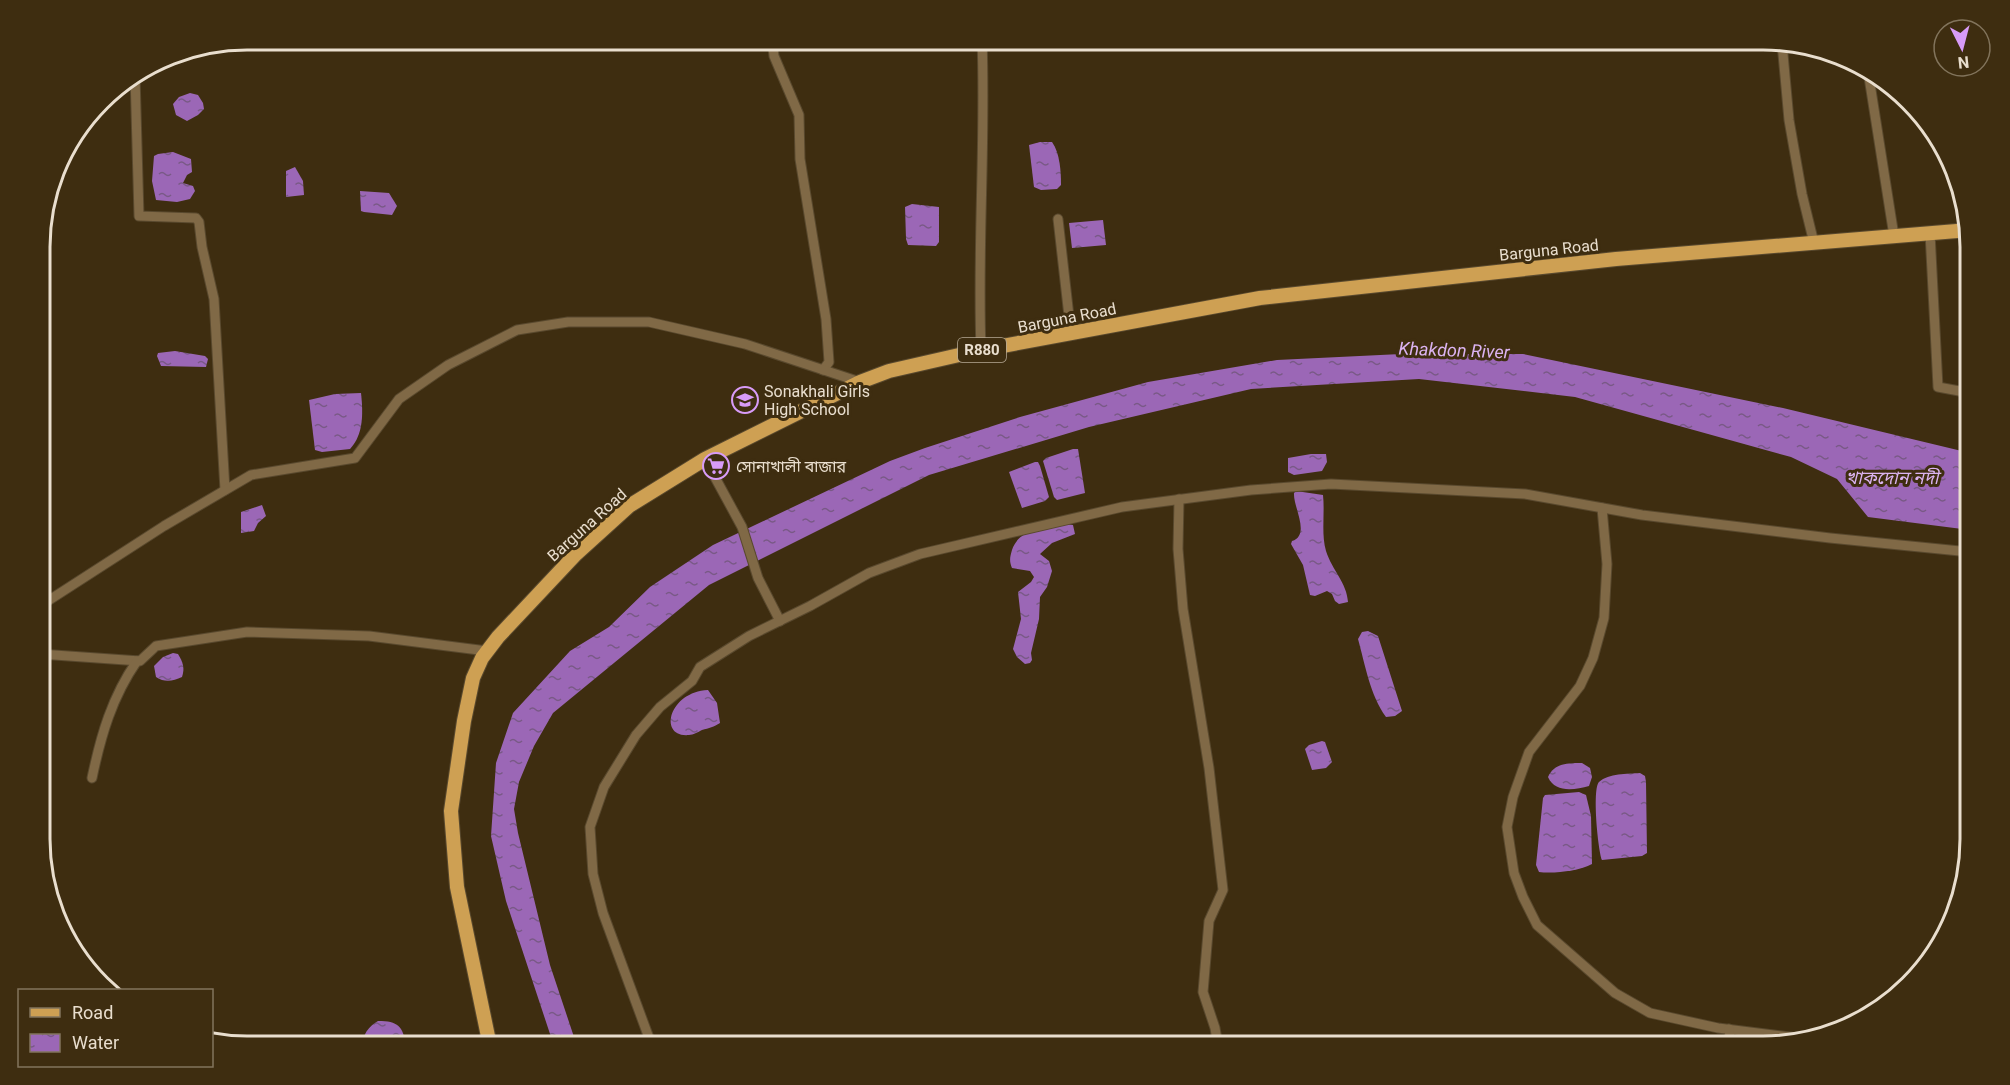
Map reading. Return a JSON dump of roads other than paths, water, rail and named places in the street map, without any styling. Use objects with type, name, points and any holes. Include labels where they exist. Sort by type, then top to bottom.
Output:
[{"type":"main road","name":"Barguna Road","points":[[488,1036],[457,887],[451,812],[473,678],[487,651],[498,637],[576,554],[629,506],[705,459],[860,382],[889,371],[919,363],[1260,298],[1617,259],[1959,231]]},
{"type":"street","points":[[773,50],[800,115],[800,159],[826,319],[829,362],[823,370]]},
{"type":"street","points":[[981,351],[979,246],[983,168],[982,50]]},
{"type":"street","points":[[1783,51],[1791,131],[1802,194],[1814,243]]},
{"type":"street","points":[[1870,81],[1894,236]]},
{"type":"street","points":[[135,84],[139,216],[196,218],[199,222],[202,247],[214,299],[225,490]]},
{"type":"street","points":[[1058,219],[1071,334]]},
{"type":"street","points":[[1930,233],[1938,387],[1960,391]]},
{"type":"street","points":[[50,599],[164,525],[251,475],[355,458],[399,399],[448,365],[517,330],[568,322],[649,322],[746,344],[860,382]]},
{"type":"street","points":[[705,459],[742,527],[758,578],[780,621]]},
{"type":"street","points":[[648,1036],[603,913],[593,874],[590,827],[604,787],[636,735],[660,707],[692,681],[700,667],[749,636],[869,573],[920,554],[1122,507],[1251,490],[1331,484],[1525,494],[1642,515],[1960,551]]},
{"type":"street","points":[[1179,499],[1178,549],[1183,609],[1209,768],[1223,890],[1209,921],[1203,992],[1215,1035]]},
{"type":"street","points":[[1602,508],[1607,564],[1604,618],[1593,658],[1580,686],[1529,752],[1513,797],[1507,827],[1514,873],[1537,925],[1615,993],[1650,1013],[1729,1029],[1775,1035]]},
{"type":"street","points":[[50,655],[140,662],[156,646],[247,632],[369,636],[487,651]]},
{"type":"street","points":[[92,778],[110,708],[122,683],[137,661]]},
{"type":"street","points":[[1729,1029],[1730,1035]]},
{"type":"water","points":[[190,93],[198,95],[204,109],[187,121],[176,115],[173,104],[179,97]]},
{"type":"water","points":[[1052,142],[1057,152],[1061,185],[1057,189],[1041,190],[1034,187],[1029,145]]},
{"type":"water","points":[[173,152],[191,159],[192,172],[187,175],[183,183],[193,186],[195,191],[190,199],[177,202],[156,200],[152,181],[154,156]]},
{"type":"water","points":[[295,167],[303,181],[304,195],[286,197],[286,171]]},
{"type":"water","points":[[360,191],[389,193],[397,206],[392,215],[361,211]]},
{"type":"water","points":[[912,204],[939,207],[939,242],[936,246],[908,245],[905,207]]},
{"type":"water","points":[[1103,220],[1106,245],[1072,248],[1069,223]]},
{"type":"water","points":[[175,351],[205,356],[208,359],[206,367],[161,366],[158,353]]},
{"type":"water","name":"খাকদোন নদী","points":[[1401,354],[1523,354],[1783,408],[1960,451],[1960,529],[1868,517],[1837,479],[1791,457],[1575,397],[1419,379],[1251,389],[1089,427],[929,475],[709,585],[553,713],[534,746],[519,782],[514,809],[550,965],[574,1036],[551,1036],[506,901],[491,836],[496,763],[513,713],[570,651],[609,627],[650,587],[713,545],[890,461],[1020,417],[1148,382],[1277,360]]},
{"type":"water","points":[[361,393],[362,415],[355,443],[350,449],[322,452],[315,450],[309,400],[335,394]]},
{"type":"water","points":[[1078,449],[1085,493],[1057,500],[1054,497],[1043,461]]},
{"type":"water","points":[[1326,454],[1327,462],[1322,471],[1294,475],[1288,472],[1288,458]]},
{"type":"water","points":[[1038,462],[1040,466],[1049,497],[1045,501],[1022,508],[1009,472]]},
{"type":"water","points":[[1296,491],[1323,495],[1326,551],[1345,589],[1348,602],[1339,604],[1327,591],[1315,596],[1310,595],[1303,565],[1291,544],[1298,538],[1301,527],[1294,499]]},
{"type":"water","points":[[262,505],[266,516],[258,523],[254,531],[241,533],[241,512]]},
{"type":"water","points":[[1066,524],[1073,525],[1075,534],[1052,543],[1040,554],[1049,561],[1052,571],[1047,587],[1040,597],[1039,619],[1031,653],[1032,660],[1025,664],[1017,657],[1013,649],[1021,619],[1018,592],[1034,577],[1030,571],[1012,568],[1010,559],[1012,550],[1021,537],[1027,533]]},
{"type":"water","points":[[1368,631],[1378,636],[1402,711],[1395,716],[1386,717],[1380,708],[1369,679],[1358,639],[1362,632]]},
{"type":"water","points":[[173,653],[178,654],[182,662],[182,677],[169,681],[156,677],[154,666],[163,657]]},
{"type":"water","points":[[708,690],[717,703],[720,723],[691,735],[679,734],[673,730],[672,714],[676,706],[684,698],[694,693]]},
{"type":"water","points":[[1325,742],[1332,762],[1326,768],[1312,770],[1305,749],[1309,745]]},
{"type":"water","points":[[1582,763],[1590,768],[1592,777],[1589,786],[1560,788],[1555,786],[1548,777],[1558,766]]},
{"type":"water","points":[[1640,773],[1645,776],[1646,782],[1647,853],[1642,856],[1602,860],[1597,833],[1596,807],[1599,782],[1613,775]]},
{"type":"water","points":[[1579,792],[1586,795],[1591,816],[1592,864],[1566,871],[1539,872],[1536,865],[1543,798],[1545,795]]},
{"type":"water","points":[[378,1021],[390,1022],[401,1029],[403,1036],[365,1036],[371,1026]]},
{"type":"place","name":"Sonakhali Girls High School","points":[[745,400]]},
{"type":"place","name":"সোনাখালী বাজার","points":[[716,466]]},
{"type":"water label","name":"Khakdon River","points":[[1454,350]]}]
